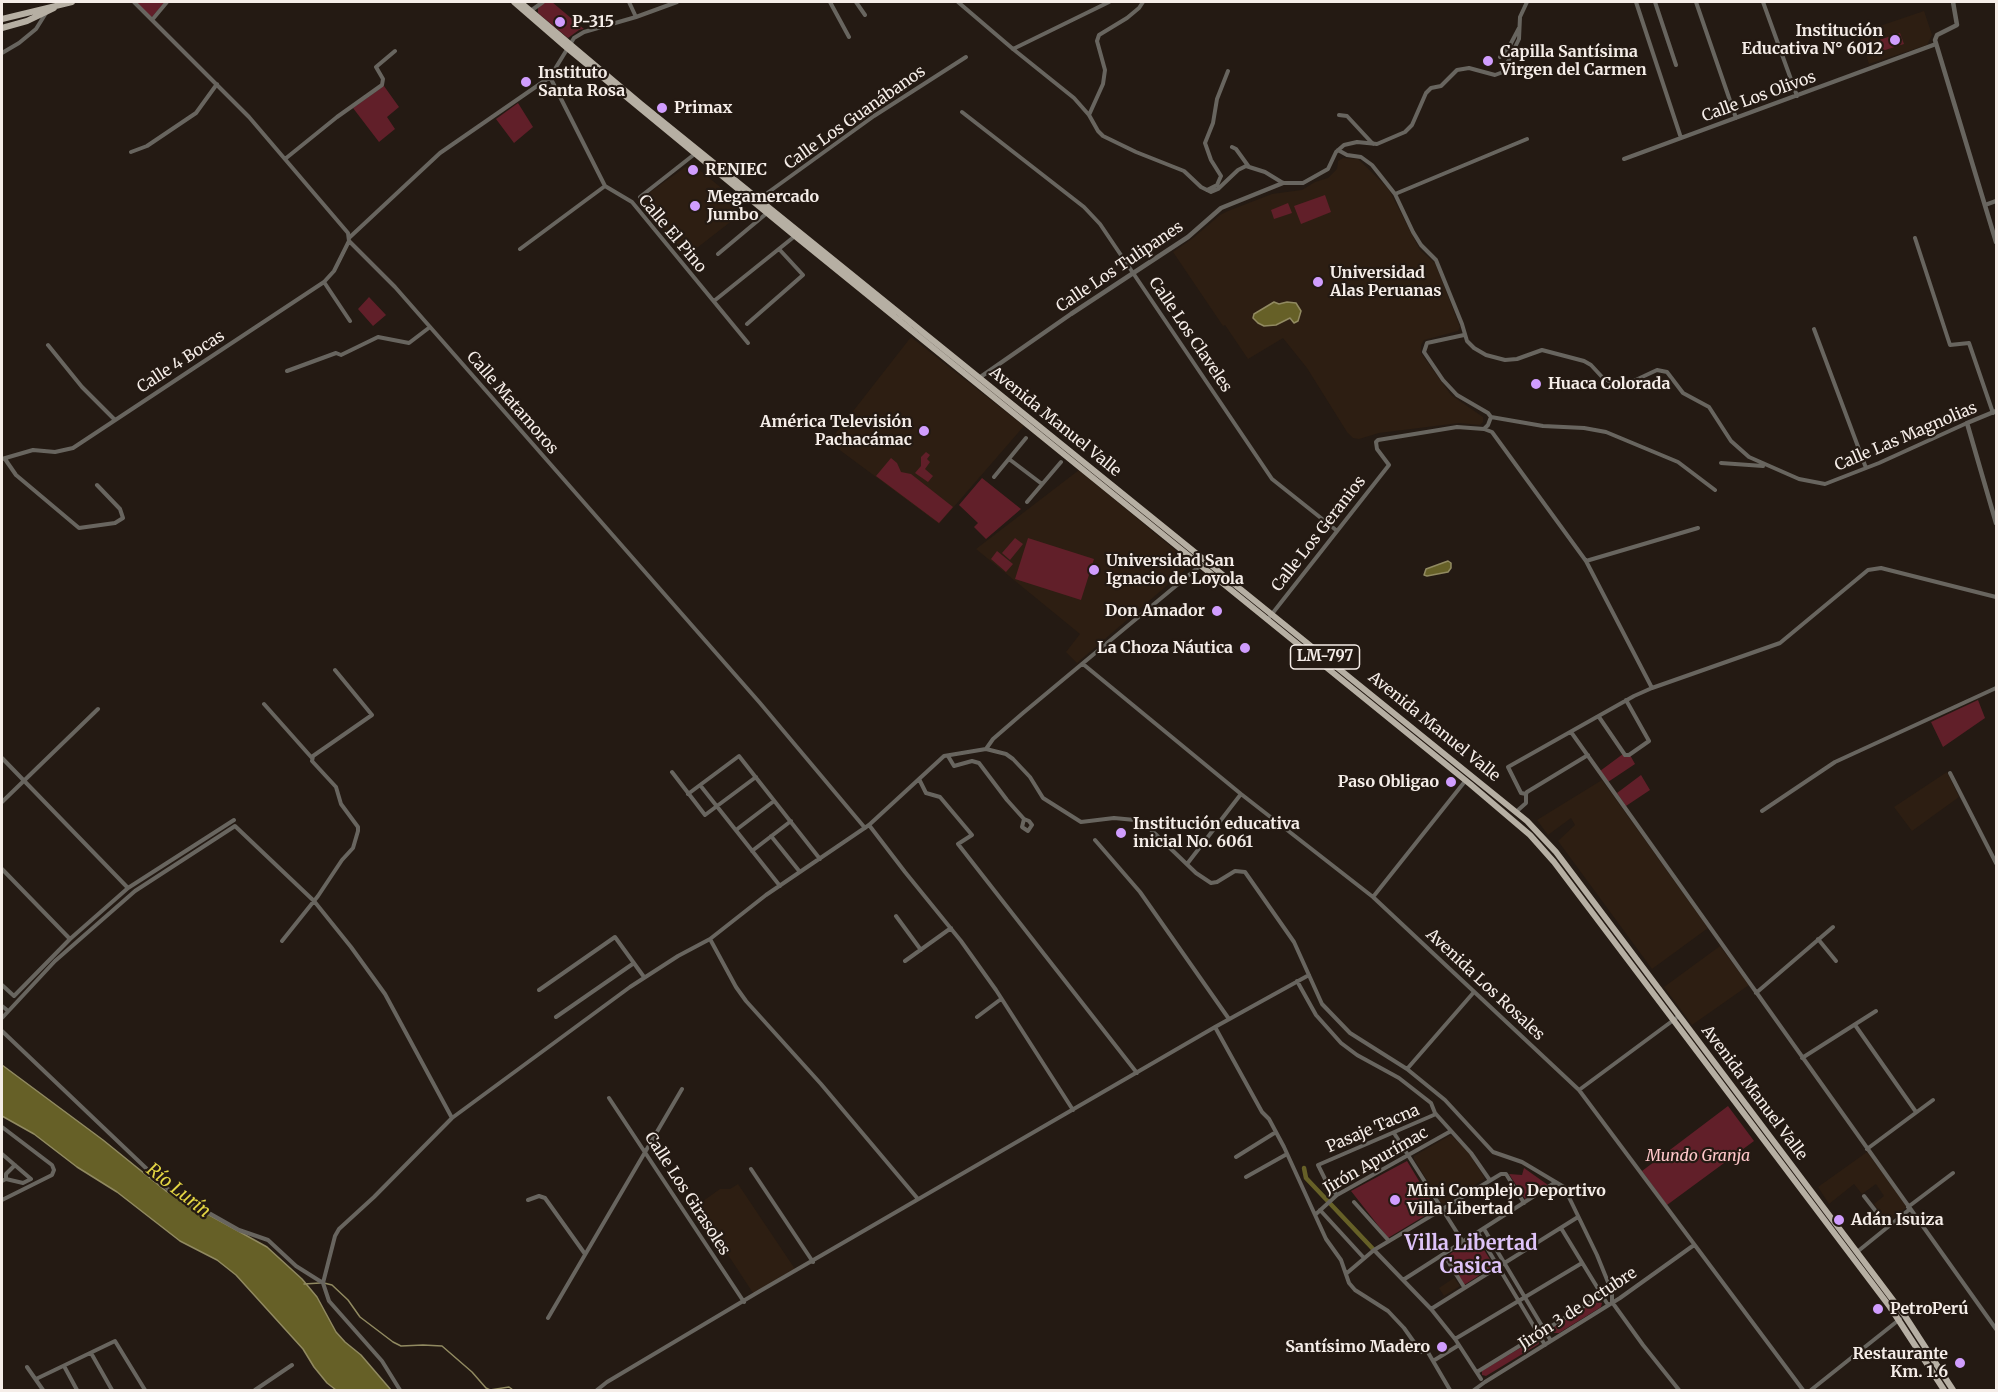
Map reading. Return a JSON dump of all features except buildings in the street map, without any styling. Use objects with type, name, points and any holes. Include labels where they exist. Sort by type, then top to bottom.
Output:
[{"type":"main road","points":[[2,19],[72,2]]},
{"type":"main road","name":"Avenida Manuel Valle","points":[[514,2],[529,12],[795,236],[977,380]]},
{"type":"main road","name":"Avenida Manuel Valle","points":[[520,2],[529,12]]},
{"type":"main road","points":[[2,28],[27,21],[57,6]]},
{"type":"main road","name":"Avenida Manuel Valle","points":[[697,152],[1468,777],[1530,835],[1554,862],[1672,1020],[1902,1318],[1944,1390]]},
{"type":"main road","name":"Avenida Manuel Valle","points":[[1468,777],[1517,811],[1556,852],[1857,1252],[1953,1390]]},
{"type":"street","name":"Calle Matamoros","points":[[134,2],[249,117],[349,239],[396,287],[760,703],[865,828]]},
{"type":"street","points":[[152,20],[167,2]]},
{"type":"street","points":[[529,12],[543,2]]},
{"type":"street","points":[[629,2],[636,17]]},
{"type":"street","points":[[569,46],[574,38],[584,32],[677,2]]},
{"type":"street","points":[[830,2],[849,37]]},
{"type":"street","points":[[856,2],[865,15]]},
{"type":"street","points":[[958,2],[1074,98],[1103,136],[1184,171],[1206,190],[1215,191],[1238,170],[1249,167],[1265,172],[1283,183],[1303,183],[1326,170],[1338,150],[1344,145],[1357,142],[1374,144],[1405,132],[1410,128],[1426,93],[1431,88],[1443,84],[1460,69],[1469,68],[1495,75],[1503,72],[1519,39],[1520,17],[1525,2]]},
{"type":"street","points":[[1013,49],[1109,2]]},
{"type":"street","points":[[1089,115],[1103,84],[1105,70],[1097,41],[1099,35],[1127,18],[1143,2]]},
{"type":"street","points":[[1636,2],[1681,138]]},
{"type":"street","points":[[1655,2],[1676,65]]},
{"type":"street","points":[[1695,2],[1736,118]]},
{"type":"street","points":[[1763,2],[1797,96]]},
{"type":"street","points":[[1953,2],[1957,25],[1937,35],[1935,39],[1996,242]]},
{"type":"street","points":[[2,53],[36,29],[46,13]]},
{"type":"street","points":[[1500,57],[1520,28]]},
{"type":"street","name":"Calle Los Olivos","points":[[1624,159],[1936,44]]},
{"type":"street","name":"Calle 4 Bocas","points":[[3,459],[33,450],[54,452],[73,448],[324,282],[334,270],[349,239],[440,153],[550,77],[569,46]]},
{"type":"street","points":[[285,159],[337,117],[382,85],[382,79],[376,67],[395,51]]},
{"type":"street","name":"Calle Los Guanábanos","points":[[759,200],[882,110],[966,57]]},
{"type":"street","points":[[1206,190],[1217,185],[1221,176],[1211,160],[1205,143],[1213,123],[1217,99],[1228,71]]},
{"type":"street","points":[[520,249],[604,186],[550,77]]},
{"type":"street","points":[[131,152],[147,146],[196,113],[217,84]]},
{"type":"street","name":"Calle Los Claveles","points":[[962,112],[1084,207],[1100,224],[1272,479],[1336,530]]},
{"type":"street","points":[[1339,115],[1347,116],[1374,144]]},
{"type":"street","points":[[1395,194],[1527,139]]},
{"type":"street","points":[[1232,147],[1249,167]]},
{"type":"street","points":[[1338,150],[1347,155],[1360,157],[1372,165],[1395,194],[1417,238],[1436,260],[1462,324],[1464,335],[1474,348],[1486,355],[1505,360],[1517,359],[1542,350],[1584,361],[1603,378],[1625,385],[1657,370],[1667,372],[1683,393],[1709,407],[1731,441],[1749,457],[1769,467]]},
{"type":"street","points":[[640,197],[697,152]]},
{"type":"street","name":"Calle Los Tulipanes","points":[[977,380],[1188,237],[1221,208],[1283,183]]},
{"type":"street","name":"Calle El Pino","points":[[604,186],[632,202],[748,343]]},
{"type":"street","points":[[1985,205],[1996,201]]},
{"type":"street","points":[[718,254],[767,213]]},
{"type":"street","points":[[714,302],[795,236]]},
{"type":"street","points":[[1915,238],[1950,345],[1969,343],[1995,412]]},
{"type":"street","points":[[747,324],[803,276],[779,249]]},
{"type":"street","points":[[324,282],[350,321]]},
{"type":"street","points":[[287,371],[336,353],[341,355],[378,337],[409,343],[430,327]]},
{"type":"street","points":[[1814,329],[1866,468]]},
{"type":"street","points":[[1464,335],[1427,343],[1424,352],[1443,380],[1457,395],[1491,417],[1606,432],[1678,462],[1715,490]]},
{"type":"street","points":[[48,345],[82,387],[115,420]]},
{"type":"street","name":"Calle Las Magnolias","points":[[1769,467],[1799,479],[1825,484],[1995,412]]},
{"type":"street","points":[[1491,417],[1484,429],[1492,432],[1586,561],[1652,688]]},
{"type":"street","points":[[1967,423],[1996,523]]},
{"type":"street","name":"Calle Los Geranios","points":[[1270,616],[1389,465],[1377,448],[1376,442],[1381,438],[1457,428],[1484,429]]},
{"type":"street","points":[[994,477],[1026,438]]},
{"type":"street","points":[[3,459],[16,474],[79,528],[115,523],[123,518],[122,512],[97,485]]},
{"type":"street","points":[[1009,459],[1042,484]]},
{"type":"street","points":[[1027,502],[1061,462]]},
{"type":"street","points":[[1721,463],[1756,464],[1769,467]]},
{"type":"street","points":[[1586,561],[1698,528]]},
{"type":"street","points":[[986,749],[993,739],[1203,563]]},
{"type":"street","points":[[1526,794],[1521,792],[1508,767],[1626,700],[1652,688],[1780,643],[1868,570],[1881,568],[1996,597]]},
{"type":"street","name":"Avenida Los Rosales","points":[[1083,663],[1241,794],[1372,897],[1580,1090],[1803,1390]]},
{"type":"street","points":[[312,758],[372,715],[335,670]]},
{"type":"street","points":[[1762,811],[1835,762],[1996,687]]},
{"type":"street","points":[[1599,717],[1625,755],[1629,755],[1649,741],[1626,700]]},
{"type":"street","points":[[264,704],[336,787],[340,804],[358,829],[353,848],[282,941]]},
{"type":"street","points":[[2,802],[98,709]]},
{"type":"street","points":[[1571,732],[1996,1329]]},
{"type":"street","points":[[400,1390],[382,1361],[329,1301],[323,1283],[335,1236],[339,1229],[452,1118],[644,977],[710,939],[780,886],[870,825],[944,756],[986,749],[1006,754],[1013,759],[1030,777],[1043,798],[1081,822],[1114,818],[1135,820],[1146,825],[1187,864],[1211,883],[1235,871],[1245,872],[1292,938],[1323,1004],[1350,1033],[1407,1069],[1445,1100],[1493,1152],[1522,1162],[1564,1187],[1612,1292],[1610,1303]]},
{"type":"street","points":[[1526,794],[1588,755]]},
{"type":"street","points":[[688,794],[739,756],[820,859]]},
{"type":"street","points":[[948,756],[954,766],[972,761],[979,763],[1024,819]]},
{"type":"street","points":[[2,758],[128,888]]},
{"type":"street","points":[[672,771],[705,815],[756,777]]},
{"type":"street","points":[[1950,773],[1996,863]]},
{"type":"street","points":[[1372,897],[1468,777]]},
{"type":"street","points":[[919,779],[926,794],[940,797],[972,835],[958,844],[1137,1072]]},
{"type":"street","points":[[700,785],[780,886]]},
{"type":"street","points":[[1187,864],[1241,794]]},
{"type":"street","points":[[1517,811],[1526,803],[1526,794]]},
{"type":"street","points":[[736,830],[774,801]]},
{"type":"street","points":[[2,985],[14,996],[70,939],[128,888],[234,820]]},
{"type":"street","points":[[752,851],[791,821]]},
{"type":"street","points":[[870,825],[951,928],[1001,999],[1073,1110]]},
{"type":"street","points":[[2,1018],[55,961],[135,891],[235,826],[314,901],[351,947],[385,994],[452,1118]]},
{"type":"street","points":[[771,836],[800,872]]},
{"type":"street","points":[[1095,840],[1140,892],[1229,1019]]},
{"type":"street","points":[[2,869],[70,939]]},
{"type":"street","points":[[896,916],[921,950]]},
{"type":"street","points":[[1756,993],[1833,927]]},
{"type":"street","points":[[905,961],[951,928]]},
{"type":"street","points":[[539,990],[615,937],[644,977]]},
{"type":"street","points":[[710,939],[746,1001],[821,1084],[918,1199]]},
{"type":"street","points":[[1818,939],[1836,961]]},
{"type":"street","points":[[556,1017],[634,963]]},
{"type":"street","points":[[597,1390],[918,1199],[1215,1026],[1309,975]]},
{"type":"street","points":[[1297,981],[1316,1015],[1341,1043],[1357,1055],[1399,1078],[1431,1103],[1436,1114],[1471,1153],[1489,1179]]},
{"type":"street","points":[[1407,1069],[1474,992]]},
{"type":"street","points":[[977,1017],[1001,999]]},
{"type":"street","points":[[2,1006],[7,1010]]},
{"type":"street","points":[[1802,1058],[1876,1011]]},
{"type":"street","points":[[1580,1090],[1679,1016]]},
{"type":"street","points":[[1855,1025],[1916,1113]]},
{"type":"street","points":[[1215,1026],[1262,1112],[1269,1119],[1318,1212],[1326,1239],[1341,1260],[1349,1283],[1355,1290],[1388,1311],[1404,1328],[1420,1352]]},
{"type":"street","points":[[2,1031],[170,1191],[239,1230],[268,1240],[296,1266],[323,1283]]},
{"type":"street","points":[[548,1318],[682,1089]]},
{"type":"street","name":"Calle Los Girasoles","points":[[609,1098],[744,1302]]},
{"type":"street","points":[[1866,1149],[1933,1100]]},
{"type":"street","name":"Pasaje Tacna","points":[[1337,1195],[1328,1185],[1318,1165],[1436,1114]]},
{"type":"street","points":[[2,1127],[52,1165],[54,1170],[52,1175],[2,1200]]},
{"type":"street","name":"Jirón Apurímac","points":[[1318,1212],[1337,1195],[1451,1131]]},
{"type":"street","points":[[1236,1157],[1276,1132]]},
{"type":"street","points":[[1394,1133],[1463,1242]]},
{"type":"street","points":[[2,1154],[15,1165],[31,1179],[23,1183],[4,1180],[6,1174],[15,1165]]},
{"type":"street","points":[[1246,1177],[1287,1154]]},
{"type":"street","points":[[751,1169],[813,1262]]},
{"type":"street","points":[[1857,1252],[1953,1173]]},
{"type":"street","points":[[1347,1274],[1374,1250],[1489,1179],[1501,1174],[1506,1174],[1524,1203]]},
{"type":"street","points":[[1403,1280],[1557,1181]]},
{"type":"street","points":[[528,1200],[539,1196],[545,1198],[585,1254]]},
{"type":"street","points":[[1864,1196],[1887,1227]]},
{"type":"street","points":[[1354,1202],[1389,1241]]},
{"type":"street","points":[[1318,1212],[1365,1258]]},
{"type":"street","points":[[1431,1309],[1578,1217]]},
{"type":"street","points":[[1561,1228],[1602,1295],[1679,1390]]},
{"type":"street","points":[[1484,1229],[1551,1341]]},
{"type":"street","points":[[1478,1233],[1545,1345]]},
{"type":"street","name":"Jirón 3 de Octubre","points":[[1474,1390],[1610,1303],[1620,1299],[1694,1245]]},
{"type":"street","points":[[1374,1250],[1431,1309],[1455,1339],[1481,1379]]},
{"type":"street","points":[[1444,1254],[1464,1287]]},
{"type":"street","points":[[1455,1339],[1582,1263]]},
{"type":"street","name":"Jirón 3 de Octubre","points":[[1476,1372],[1602,1295]]},
{"type":"street","points":[[1811,1390],[1902,1318]]},
{"type":"street","points":[[36,1379],[117,1341],[145,1390]]},
{"type":"street","points":[[1433,1361],[1459,1346]]},
{"type":"street","points":[[1426,1349],[1450,1390]]},
{"type":"street","points":[[91,1353],[112,1390]]},
{"type":"street","points":[[255,1390],[292,1365]]},
{"type":"street","points":[[64,1366],[77,1390]]},
{"type":"street","points":[[27,1367],[43,1390]]},
{"type":"shaded area","name":"Institución Educativa N° 6012","points":[[1924,11],[1932,35],[1927,45],[1869,64],[1859,33]]},
{"type":"shaded area","name":"Universidad Alas Peruanas","points":[[1343,158],[1358,159],[1388,188],[1420,250],[1435,263],[1460,327],[1458,331],[1424,340],[1421,353],[1451,395],[1483,417],[1480,425],[1459,423],[1379,433],[1359,439],[1353,438],[1307,368],[1283,338],[1248,359],[1173,252],[1228,211],[1272,194],[1302,190],[1315,182],[1328,178],[1337,169],[1338,161]]},
{"type":"shaded area","points":[[691,163],[747,209],[684,258],[639,200]]},
{"type":"shaded area","points":[[1274,302],[1296,303],[1301,311],[1298,321],[1294,323],[1290,318],[1276,325],[1264,326],[1253,318],[1254,314]]},
{"type":"shaded area","points":[[911,337],[1024,426],[939,524],[829,442]]},
{"type":"shaded area","name":"Universidad San Ignacio de Loyola","points":[[1079,470],[1192,564],[1077,663],[1066,652],[1080,634],[976,549]]},
{"type":"shaded area","points":[[1448,561],[1451,563],[1451,568],[1448,572],[1424,575],[1426,569]]},
{"type":"shaded area","points":[[1947,772],[1959,797],[1912,831],[1894,807]]},
{"type":"shaded area","points":[[1602,780],[1708,928],[1652,969],[1558,841],[1575,825],[1571,818],[1548,835],[1537,820]]},
{"type":"shaded area","points":[[1720,946],[1749,985],[1692,1025],[1664,987]]},
{"type":"shaded area","points":[[2,1065],[103,1140],[166,1191],[267,1247],[302,1279],[317,1297],[336,1332],[361,1355],[391,1390],[336,1390],[327,1383],[303,1349],[236,1275],[217,1260],[180,1241],[117,1192],[77,1167],[34,1134],[2,1116]]},
{"type":"shaded area","points":[[1452,1136],[1467,1150],[1484,1179],[1444,1204],[1441,1203],[1414,1156]]},
{"type":"shaded area","points":[[1867,1152],[1907,1207],[1890,1221],[1885,1220],[1874,1204],[1884,1196],[1876,1184],[1862,1194],[1854,1184],[1829,1204],[1818,1187]]},
{"type":"shaded area","points":[[738,1184],[795,1269],[753,1293],[696,1206],[720,1189],[730,1189]]},
{"type":"shaded area","points":[[1454,1278],[1460,1286],[1444,1296],[1439,1288]]},
{"type":"green space","points":[[135,2],[165,2],[151,18]]},
{"type":"green space","points":[[545,2],[552,2],[584,29],[568,38],[538,13],[538,7]]},
{"type":"green space","points":[[1900,33],[1904,44],[1882,51],[1879,40]]},
{"type":"green space","points":[[384,86],[399,107],[387,117],[395,129],[379,142],[353,108]]},
{"type":"green space","points":[[518,103],[533,127],[514,143],[496,119]]},
{"type":"green space","points":[[1325,195],[1331,212],[1301,224],[1294,206]]},
{"type":"green space","points":[[1288,203],[1292,213],[1274,219],[1271,210]]},
{"type":"green space","points":[[369,297],[386,315],[373,326],[358,309]]},
{"type":"green space","points":[[926,452],[930,455],[927,459],[930,462],[925,469],[933,476],[928,482],[915,473],[921,466],[921,457]]},
{"type":"green space","points":[[891,458],[897,463],[901,472],[911,474],[953,507],[939,523],[876,476]]},
{"type":"green space","points":[[982,478],[1021,509],[986,539],[974,527],[978,523],[959,505]]},
{"type":"green space","points":[[1015,538],[1023,544],[1010,560],[1002,553]]},
{"type":"green space","points":[[1028,538],[1094,559],[1081,600],[1015,579]]},
{"type":"green space","points":[[997,551],[1013,564],[1006,572],[991,559]]},
{"type":"green space","points":[[1978,700],[1985,718],[1943,747],[1931,722]]},
{"type":"green space","points":[[1623,754],[1630,755],[1635,764],[1608,782],[1600,771]]},
{"type":"green space","points":[[1641,775],[1650,790],[1626,806],[1617,793]]},
{"type":"green space","name":"Mundo Granja","points":[[1728,1106],[1754,1141],[1667,1205],[1642,1171]]},
{"type":"green space","name":"Mini Complejo Deportivo Villa Libertad","points":[[1407,1161],[1436,1209],[1388,1238],[1351,1191]]},
{"type":"green space","points":[[1524,1168],[1548,1185],[1525,1199],[1509,1174],[1522,1175]]},
{"type":"green space","points":[[1476,1237],[1494,1266],[1464,1285],[1447,1256]]},
{"type":"green space","points":[[1597,1301],[1602,1303],[1601,1307],[1559,1333],[1551,1333],[1552,1328]]},
{"type":"green space","points":[[1538,1339],[1539,1344],[1486,1376],[1482,1375],[1482,1371]]},
{"type":"waterway","points":[[1304,1168],[1306,1178],[1374,1250]]},
{"type":"waterway","points":[[304,1284],[320,1283]]},
{"type":"waterway","points":[[324,1283],[332,1285],[348,1300],[360,1317],[393,1342],[401,1346],[442,1346],[472,1372],[486,1388],[490,1390],[509,1387],[513,1390]]},
{"type":"place","name":"P-315","points":[[560,22]]},
{"type":"place","name":"Institución Educativa N° 6012","points":[[1895,40]]},
{"type":"place","name":"Capilla Santísima Virgen del Carmen","points":[[1488,61]]},
{"type":"place","name":"Instituto Santa Rosa","points":[[526,82]]},
{"type":"place","name":"Primax","points":[[662,108]]},
{"type":"place","name":"RENIEC","points":[[693,170]]},
{"type":"place","name":"Megamercado Jumbo","points":[[695,206]]},
{"type":"place","name":"Universidad Alas Peruanas","points":[[1318,282]]},
{"type":"place","name":"Huaca Colorada","points":[[1536,384]]},
{"type":"place","name":"América Televisión Pachacámac","points":[[924,431]]},
{"type":"place","name":"Universidad San Ignacio de Loyola","points":[[1094,570]]},
{"type":"place","name":"Don Amador","points":[[1217,611]]},
{"type":"place","name":"La Choza Náutica","points":[[1245,648]]},
{"type":"place","name":"Paso Obligao","points":[[1451,782]]},
{"type":"place","name":"Institución educativa inicial No. 6061","points":[[1121,833]]},
{"type":"place","name":"Mini Complejo Deportivo Villa Libertad","points":[[1395,1200]]},
{"type":"place","name":"Adán Isuiza","points":[[1839,1220]]},
{"type":"place","name":"PetroPerú","points":[[1878,1309]]},
{"type":"place","name":"Santísimo Madero","points":[[1442,1347]]},
{"type":"place","name":"Restaurante Km. 1.6","points":[[1960,1363]]},
{"type":"district","name":"Villa Libertad Casica","points":[[1471,1256]]},
{"type":"water label","name":"Río Lurín","points":[[178,1191]]}]
